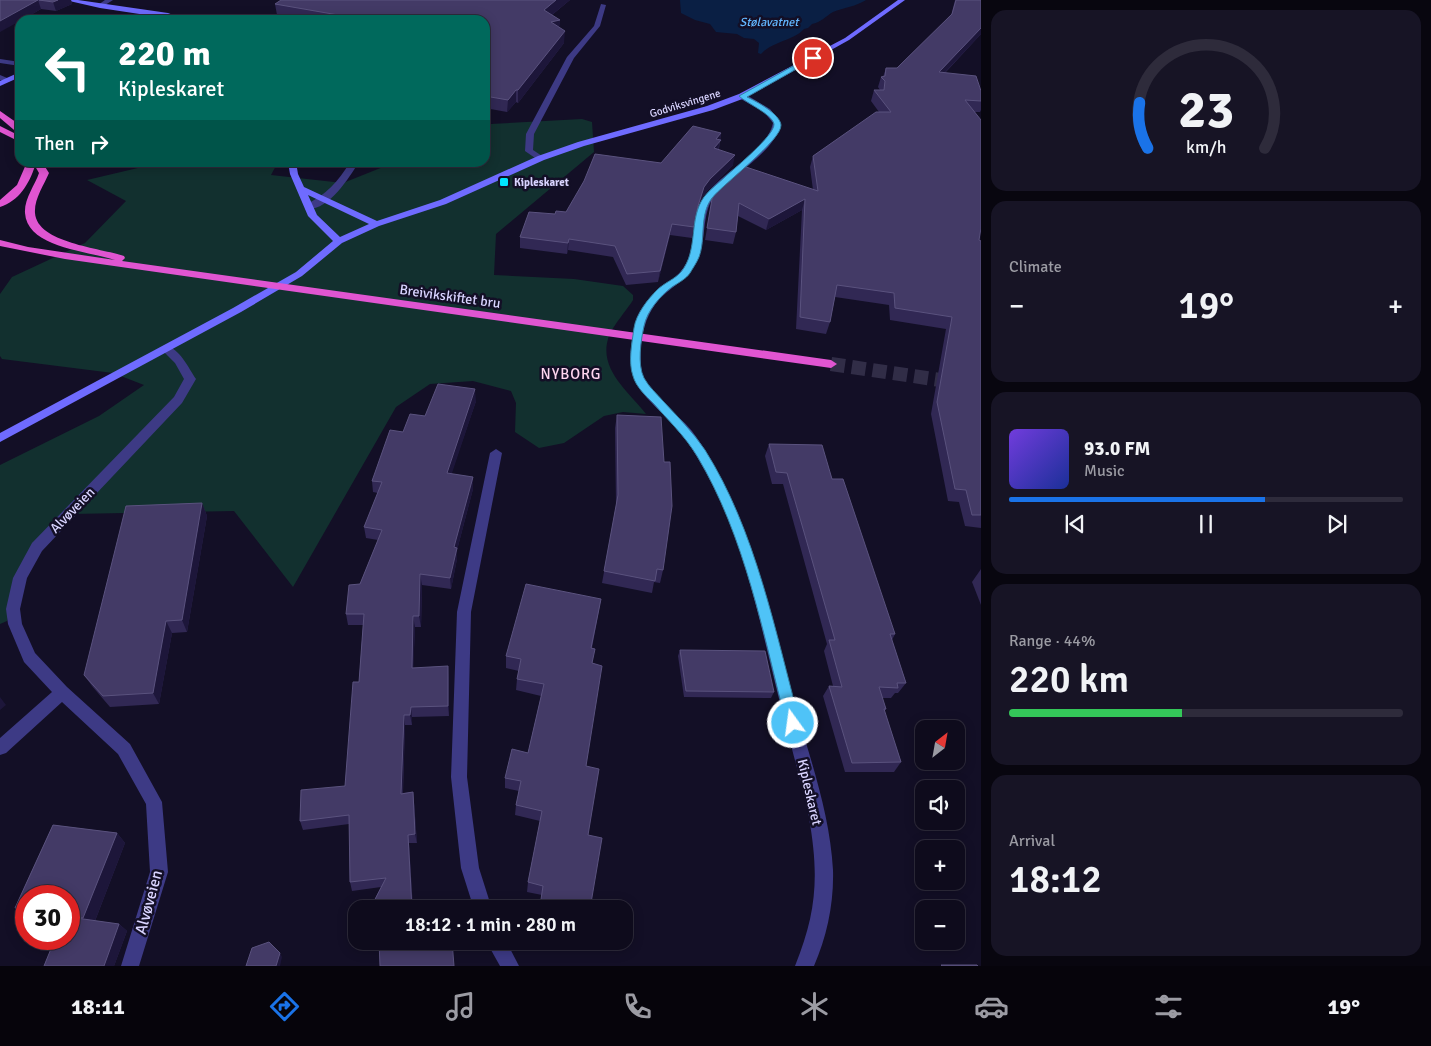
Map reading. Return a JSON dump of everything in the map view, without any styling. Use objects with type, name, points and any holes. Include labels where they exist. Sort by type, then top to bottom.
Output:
[{"type":"highway","points":[[0,114],[15,126]]},
{"type":"highway","points":[[0,130],[15,137]]},
{"type":"highway","points":[[0,204],[21,189],[30,167]]},
{"type":"highway","points":[[40,167],[44,173],[32,204],[31,221],[35,229],[44,236],[75,246],[110,253],[149,268]]},
{"type":"highway","points":[[0,243],[28,250]]},
{"type":"highway","points":[[0,249],[28,250]]},
{"type":"highway","name":"Breivikskiftet bru","points":[[28,250],[831,364]]},
{"type":"main road","points":[[68,0],[168,15]]},
{"type":"main road","name":"Godviksvingene","points":[[376,224],[443,202],[541,158],[581,144],[710,108],[742,96],[847,39],[902,0]]},
{"type":"main road","points":[[0,84],[4,78]]},
{"type":"main road","points":[[293,167],[294,174],[313,216],[339,241]]},
{"type":"main road","points":[[302,189],[376,224]]},
{"type":"main road","points":[[0,438],[298,274],[339,241],[376,224]]},
{"type":"street","points":[[100,6],[110,0]]},
{"type":"street","points":[[541,158],[529,152],[530,134],[571,57],[597,26],[603,5]]},
{"type":"street","points":[[0,62],[15,64]]},
{"type":"street","name":"Kipleskaret","points":[[742,96],[759,106],[775,119],[778,124],[776,130],[762,148],[708,198],[700,218],[697,250],[691,265],[677,281],[660,292],[644,313],[639,325],[636,366],[638,377],[647,390],[687,433],[710,469],[736,525],[759,594],[817,815],[824,857],[824,894],[819,928],[804,966]]},
{"type":"street","points":[[308,207],[326,199],[340,186],[352,167]]},
{"type":"street","name":"Alvøveien","points":[[130,966],[159,872],[154,802],[124,749],[62,692],[29,656],[15,624],[13,609],[20,578],[37,547],[178,400],[190,379],[179,361],[165,348]]},
{"type":"street","points":[[480,900],[470,868],[459,777],[464,612],[496,452]]},
{"type":"street","points":[[0,748],[62,692]]},
{"type":"street","points":[[500,950],[510,966]]},
{"type":"green space","points":[[582,119],[592,122],[594,152],[496,234],[494,275],[574,279],[623,286],[633,295],[633,300],[615,325],[608,339],[606,350],[608,361],[617,380],[646,414],[623,412],[604,416],[564,443],[539,448],[515,432],[516,403],[511,391],[473,381],[430,384],[396,407],[293,587],[234,511],[71,514],[24,566],[7,621],[0,624],[0,465],[99,416],[144,385],[113,373],[2,359],[0,356],[0,294],[12,277],[85,243],[126,201],[87,180],[142,167],[275,167],[271,175],[343,183],[383,167],[490,167],[491,124]]},
{"type":"water","name":"Stølavatnet","points":[[680,0],[866,0],[833,12],[794,36],[771,46],[761,54],[758,53],[759,43],[754,39],[744,38],[737,34],[716,32],[710,24],[695,20],[681,13]]},
{"type":"building","points":[[0,0],[38,0],[0,21]]},
{"type":"building","points":[[39,0],[58,0],[53,2]]},
{"type":"building","points":[[281,0],[556,0],[544,10],[560,20],[551,22],[565,31],[508,100],[490,97],[490,15],[338,15],[275,4]]},
{"type":"building","points":[[956,0],[981,0],[981,28],[939,72],[976,76],[981,91],[981,101],[965,100],[981,120],[981,228],[979,240],[981,241],[981,515],[972,515],[966,490],[955,489],[937,402],[952,317],[895,308],[894,293],[837,285],[830,322],[800,317],[805,199],[769,219],[739,203],[736,232],[707,228],[712,199],[719,185],[740,165],[818,191],[813,156],[876,112],[891,112],[874,90],[884,90],[885,81],[881,77],[885,76],[886,68],[897,68],[952,14]]},
{"type":"building","points":[[693,126],[721,133],[716,139],[721,140],[714,148],[735,155],[704,187],[694,227],[672,224],[660,271],[627,274],[615,246],[569,239],[568,243],[520,237],[529,212],[555,214],[556,211],[566,212],[584,181],[595,154],[661,163]]},
{"type":"building","points":[[438,384],[475,389],[447,473],[473,477],[454,547],[457,548],[450,578],[420,574],[419,616],[413,616],[412,668],[448,666],[448,706],[411,707],[410,715],[404,715],[401,794],[413,792],[415,834],[408,835],[412,900],[375,900],[386,878],[350,882],[349,815],[300,821],[301,790],[345,786],[353,682],[359,682],[364,614],[346,614],[349,585],[360,584],[382,530],[364,527],[382,482],[372,481],[390,430],[403,432],[410,414],[425,416]]},
{"type":"building","points":[[617,415],[661,417],[664,462],[670,462],[672,506],[663,570],[657,569],[655,581],[604,571],[618,495]]},
{"type":"building","points":[[769,444],[822,445],[832,479],[843,479],[895,634],[890,634],[906,683],[897,683],[898,688],[879,687],[901,762],[852,763],[829,686],[842,687],[829,640],[835,640],[787,473],[776,472]]},
{"type":"building","points":[[202,503],[182,620],[166,621],[153,693],[103,696],[84,675],[126,506]]},
{"type":"building","points":[[526,584],[601,599],[591,648],[595,649],[592,663],[602,666],[586,766],[599,769],[588,835],[602,838],[592,900],[541,900],[543,886],[528,882],[542,811],[516,805],[521,781],[505,778],[512,749],[528,753],[544,684],[517,679],[521,659],[506,656]]},
{"type":"building","points":[[680,650],[765,651],[774,692],[686,691]]},
{"type":"building","points":[[53,825],[117,833],[83,918],[80,918],[80,885],[26,885]]},
{"type":"building","points":[[80,919],[119,924],[104,966],[44,966],[51,950],[80,950]]},
{"type":"building","points":[[269,942],[280,953],[276,966],[246,966],[252,948]]},
{"type":"building","points":[[379,950],[453,950],[454,966],[380,966]]},
{"type":"building","points":[[977,965],[978,966],[942,966]]},
{"type":"tunnel","points":[[831,364],[981,386]]},
{"type":"place","name":"Kipleskaret","points":[[504,182]]},
{"type":"district","name":"NYBORG","points":[[571,374]]},
{"type":"route","points":[[793,723],[759,594],[736,525],[719,486],[700,452],[687,433],[647,390],[638,377],[636,356],[639,325],[644,313],[660,292],[677,281],[691,265],[697,250],[703,206],[714,191],[762,148],[776,130],[778,124],[775,119],[759,106],[742,96],[813,58]]}]
